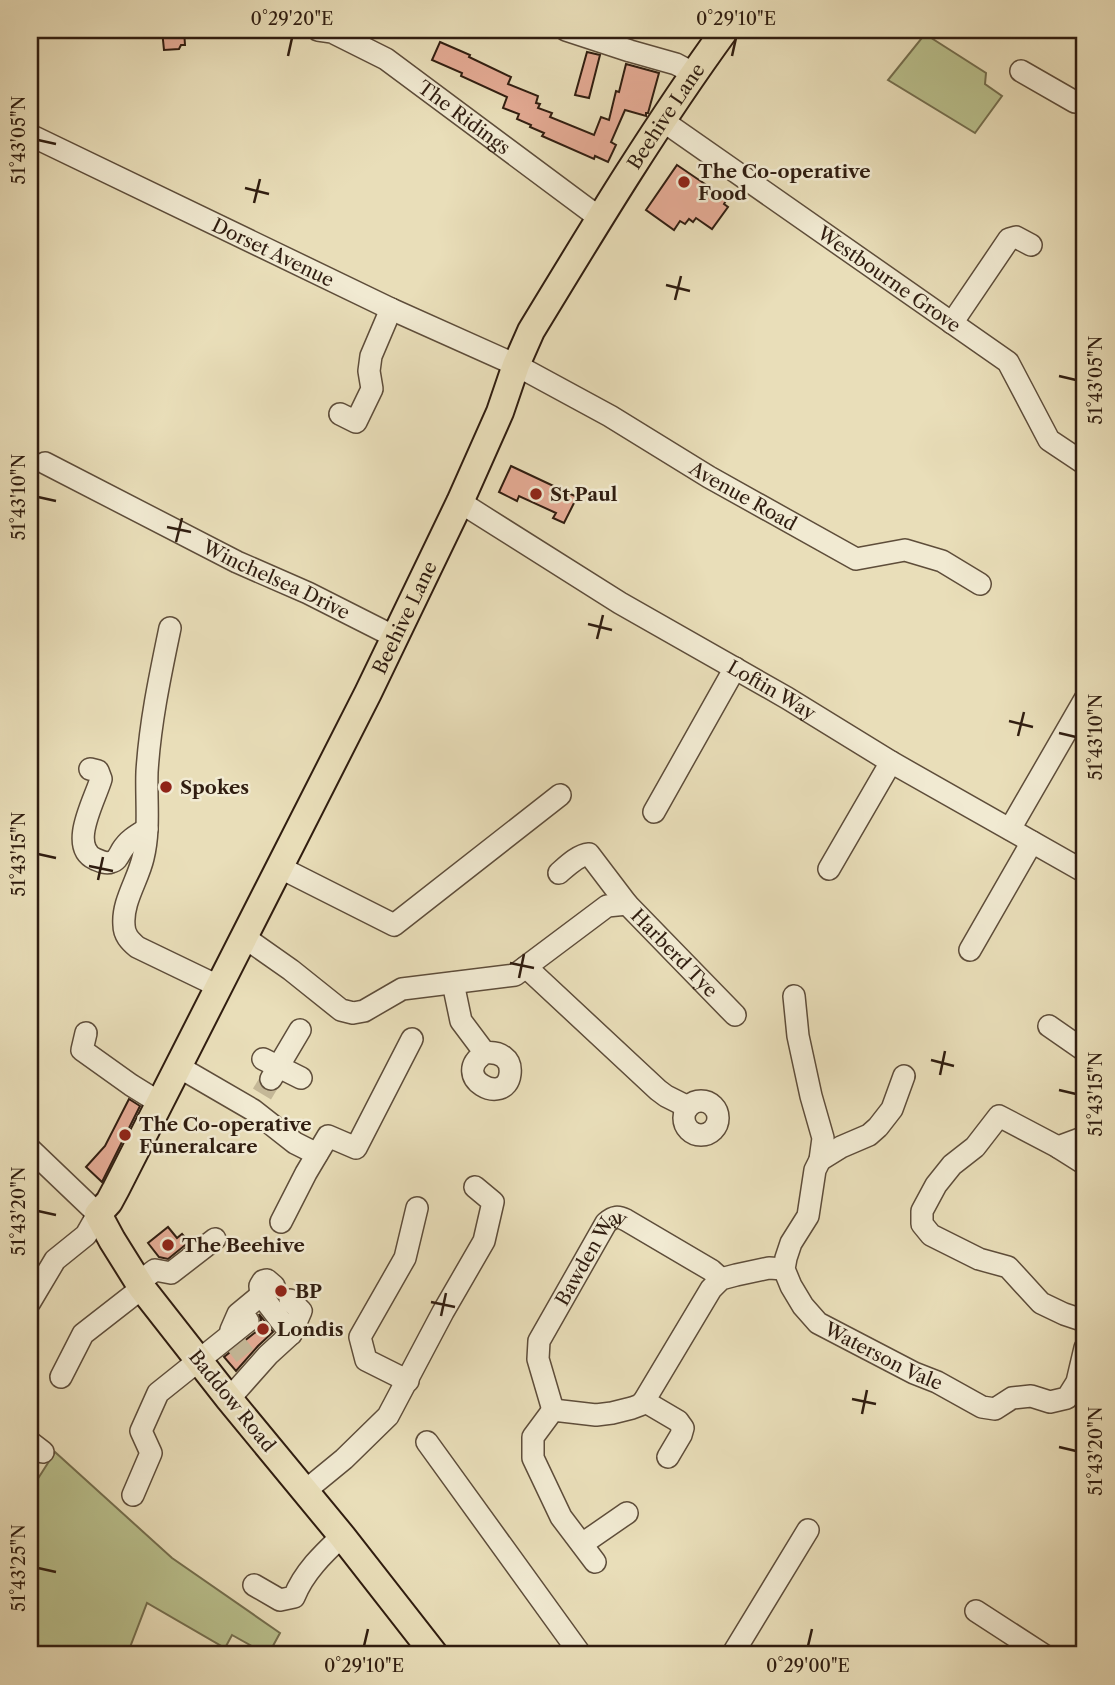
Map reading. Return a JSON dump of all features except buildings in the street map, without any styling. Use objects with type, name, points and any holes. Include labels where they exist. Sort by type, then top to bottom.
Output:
[{"type":"main road","name":"Beehive Lane","points":[[99,1213],[109,1202],[179,1067],[395,638],[500,412],[531,331],[693,74],[725,30]]},
{"type":"main road","name":"Baddow Road","points":[[99,1213],[141,1285],[241,1325],[229,1399],[342,1536],[435,1655]]},
{"type":"street","name":"The Ridings","points":[[318,30],[332,32],[386,59],[601,219]]},
{"type":"street","points":[[566,30],[676,64],[693,74]]},
{"type":"street","points":[[1021,71],[1075,102],[1085,97]]},
{"type":"street","name":"Westbourne Grove","points":[[663,121],[1008,362],[1049,440],[1085,464]]},
{"type":"street","name":"Dorset Avenue","points":[[30,135],[391,309],[516,365]]},
{"type":"street","points":[[952,323],[1011,237],[1031,245]]},
{"type":"street","points":[[340,414],[356,422],[372,389],[369,371],[371,356],[391,309]]},
{"type":"street","name":"Avenue Road","points":[[516,365],[610,416],[709,477],[856,559],[905,550],[942,561],[979,584]]},
{"type":"street","name":"Winchelsea Drive","points":[[45,463],[225,556],[308,593],[395,638]]},
{"type":"street","name":"Loftin Way","points":[[460,502],[620,603],[1085,872]]},
{"type":"street","points":[[170,628],[151,722],[147,829],[143,859],[125,909],[124,926],[127,938],[137,947],[220,987]]},
{"type":"street","points":[[654,812],[735,668]]},
{"type":"street","points":[[1010,828],[1085,699]]},
{"type":"street","points":[[829,869],[891,762]]},
{"type":"street","points":[[90,768],[98,771],[101,779],[82,835],[84,850],[91,857],[110,863],[117,859],[133,837],[147,829]]},
{"type":"street","points":[[279,867],[394,925],[560,795]]},
{"type":"street","points":[[970,950],[1032,842]]},
{"type":"street","points":[[559,873],[580,857],[589,854],[627,904]]},
{"type":"street","name":"Harberd Tye","points":[[244,937],[341,1010],[353,1013],[364,1011],[402,989],[515,975],[607,906],[627,904],[735,1015]]},
{"type":"street","points":[[526,967],[658,1090],[688,1107]]},
{"type":"street","points":[[453,983],[461,1021],[485,1053]]},
{"type":"street","points":[[627,1513],[589,1553],[561,1517],[533,1458],[533,1437],[553,1410],[596,1415],[640,1405],[711,1289],[721,1279],[769,1268],[785,1269],[791,1243],[808,1216],[815,1170],[813,1154],[823,1138],[798,1036],[794,996]]},
{"type":"street","points":[[1049,1026],[1085,1051]]},
{"type":"street","points":[[266,1082],[300,1030]]},
{"type":"street","points":[[86,1033],[82,1050],[160,1103]]},
{"type":"street","points":[[281,1222],[328,1136],[356,1148],[412,1039]]},
{"type":"street","points":[[179,1067],[266,1082],[301,1078]]},
{"type":"street","points":[[813,1154],[841,1147],[870,1135],[892,1109],[904,1076]]},
{"type":"street","points":[[266,1082],[295,1143],[317,1154]]},
{"type":"street","points":[[1085,1164],[999,1116],[975,1147],[952,1165],[936,1185],[922,1211],[922,1224],[931,1235],[979,1259],[1008,1267],[1041,1303],[1085,1321]]},
{"type":"street","points":[[1058,1147],[1085,1137]]},
{"type":"street","name":"Baddow Road","points":[[30,1149],[99,1213]]},
{"type":"street","points":[[305,1491],[344,1459],[388,1416],[408,1381],[443,1312],[484,1241],[493,1202],[475,1187]]},
{"type":"street","points":[[408,1381],[366,1360],[360,1337],[405,1258],[417,1208]]},
{"type":"street","points":[[30,1302],[55,1260],[86,1235],[99,1213]]},
{"type":"street","name":"Bawden Way","points":[[553,1410],[538,1359],[539,1341],[606,1223],[612,1217],[626,1220],[711,1270],[721,1279]]},
{"type":"street","points":[[61,1377],[83,1334],[155,1270],[172,1273],[215,1239]]},
{"type":"street","name":"Waterson Vale","points":[[785,1269],[803,1306],[818,1323],[982,1407],[995,1409],[1012,1398],[1031,1396],[1050,1402],[1067,1398],[1077,1382],[1085,1348]]},
{"type":"street","points":[[229,1399],[253,1366],[291,1334],[300,1311],[290,1300]]},
{"type":"street","points":[[134,1495],[151,1453],[141,1431],[158,1393],[241,1325],[291,1334]]},
{"type":"street","points":[[644,1401],[678,1421],[683,1428],[667,1457]]},
{"type":"street","points":[[427,1442],[581,1655]]},
{"type":"street","points":[[732,1655],[808,1530]]},
{"type":"street","points":[[254,1585],[280,1600],[294,1597],[300,1582],[342,1536]]},
{"type":"street","points":[[976,1611],[1044,1655]]},
{"type":"green space","points":[[925,34],[986,73],[985,84],[1002,96],[975,133],[888,80]]},
{"type":"green space","points":[[55,1452],[172,1558],[280,1633],[268,1655],[232,1635],[225,1648],[147,1603],[127,1655],[30,1655],[30,1491]]},
{"type":"tunnel","points":[[262,1094],[271,1079]]},
{"type":"tunnel","points":[[232,1339],[250,1362]]},
{"type":"place","name":"The Co-operative Food","points":[[684,182]]},
{"type":"place","name":"St Paul","points":[[536,494]]},
{"type":"place","name":"Spokes","points":[[166,787]]},
{"type":"place","name":"The Co-operative Funeralcare","points":[[125,1135]]},
{"type":"place","name":"The Beehive","points":[[168,1245]]},
{"type":"place","name":"BP","points":[[281,1291]]},
{"type":"place","name":"Londis","points":[[263,1329]]}]
